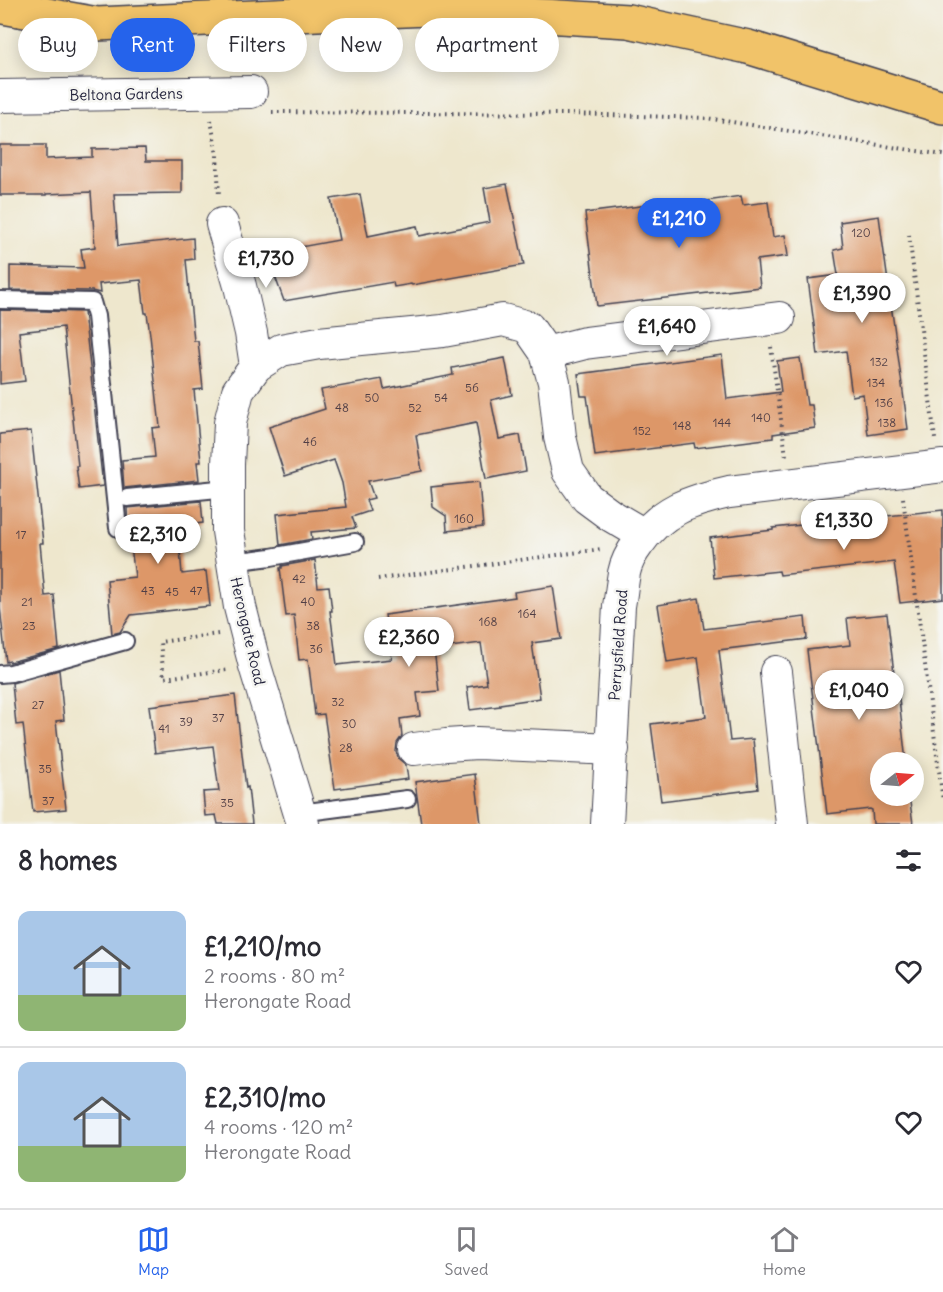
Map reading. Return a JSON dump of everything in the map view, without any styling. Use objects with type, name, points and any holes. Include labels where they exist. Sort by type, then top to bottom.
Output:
[{"type":"highway","points":[[2,7],[60,0]]},
{"type":"highway","points":[[2,7],[97,24],[427,9],[628,21],[748,47],[943,107]]},
{"type":"street","name":"Beltona Gardens","points":[[0,96],[251,92]]},
{"type":"street","points":[[222,224],[240,286],[256,366]]},
{"type":"street","points":[[546,353],[585,343],[773,319]]},
{"type":"street","name":"Herongate Road","points":[[302,818],[255,666],[240,607],[228,531],[230,423],[238,391],[256,366],[281,350],[320,343],[443,331],[503,320],[528,327],[546,353],[554,382],[560,437],[568,471],[587,498],[616,519],[644,535]]},
{"type":"street","name":"Perrysfield Road","points":[[608,824],[619,606],[624,571],[634,549],[644,535],[660,518],[675,509],[690,502],[729,492],[941,466]]},
{"type":"street","points":[[776,672],[792,824]]},
{"type":"street","points":[[414,749],[477,743],[613,749]]},
{"type":"lane","points":[[0,300],[92,302],[96,316],[118,528]]},
{"type":"lane","points":[[127,498],[228,488]]},
{"type":"lane","points":[[233,562],[355,542]]},
{"type":"lane","points":[[0,674],[11,673],[125,641]]},
{"type":"lane","points":[[302,818],[407,799]]},
{"type":"path","points":[[251,92],[260,112],[570,114],[706,118],[943,155]]},
{"type":"path","points":[[207,93],[217,155],[222,224]]},
{"type":"path","points":[[909,235],[941,466]]},
{"type":"path","points":[[773,319],[790,485]]},
{"type":"path","points":[[899,472],[941,767],[943,801]]},
{"type":"path","points":[[378,579],[603,549],[616,519]]},
{"type":"path","points":[[246,630],[160,642],[164,678],[255,666]]},
{"type":"building","points":[[0,145],[46,145],[46,159],[92,157],[92,149],[145,148],[146,161],[182,161],[182,193],[114,194],[118,246],[193,238],[194,259],[186,260],[194,341],[198,341],[203,389],[194,390],[201,462],[197,462],[199,480],[124,488],[122,460],[155,457],[152,428],[160,427],[150,335],[141,280],[99,284],[100,293],[10,290],[10,266],[84,268],[81,249],[95,247],[91,192],[0,195]]},
{"type":"building","points":[[507,184],[524,265],[412,285],[394,287],[393,282],[284,301],[269,260],[291,257],[289,249],[339,240],[331,199],[360,194],[368,236],[417,226],[419,236],[490,222],[484,188]]},
{"type":"building","points":[[741,196],[743,205],[768,202],[773,237],[785,235],[788,256],[757,260],[760,287],[597,306],[585,213],[664,203],[665,207]]},
{"type":"building","points":[[879,216],[908,429],[868,435],[863,394],[852,396],[846,351],[818,355],[808,279],[838,275],[834,250],[843,248],[840,222]]},
{"type":"building","points":[[0,310],[84,312],[103,486],[79,489],[63,327],[19,332],[25,381],[0,384]]},
{"type":"building","points":[[722,355],[727,399],[781,392],[777,361],[800,358],[807,405],[812,405],[815,428],[773,434],[773,438],[695,448],[694,443],[595,456],[587,396],[581,396],[578,374]]},
{"type":"building","points":[[505,358],[512,395],[491,400],[499,439],[520,435],[526,471],[486,479],[476,423],[416,435],[422,471],[368,481],[374,498],[366,500],[370,511],[352,517],[356,528],[311,532],[312,539],[280,545],[277,514],[346,507],[342,483],[334,460],[285,476],[269,427],[325,409],[321,390],[382,379],[384,389],[453,375],[452,368]]},
{"type":"building","points":[[31,431],[43,543],[40,543],[45,596],[54,595],[59,649],[6,662],[0,607],[0,434]]},
{"type":"building","points":[[479,482],[483,527],[447,531],[446,516],[433,507],[431,487]]},
{"type":"building","points":[[201,501],[203,523],[178,526],[182,574],[206,571],[210,606],[131,615],[120,632],[112,634],[107,580],[135,577],[127,508]]},
{"type":"building","points":[[943,510],[943,598],[900,603],[894,562],[780,575],[779,571],[714,578],[710,538],[773,530],[773,528]]},
{"type":"building","points":[[315,560],[318,587],[329,586],[337,665],[392,659],[385,615],[515,597],[514,592],[553,586],[561,639],[532,643],[540,698],[470,710],[467,687],[487,684],[481,643],[434,649],[439,691],[417,693],[420,716],[400,719],[402,736],[397,743],[396,752],[399,759],[406,765],[408,779],[335,789],[324,714],[315,715],[308,659],[299,660],[294,615],[286,616],[280,568]]},
{"type":"building","points":[[699,598],[704,629],[805,617],[807,639],[719,650],[730,741],[753,739],[758,789],[661,801],[651,724],[706,717],[698,657],[667,662],[658,605]]},
{"type":"building","points":[[887,614],[905,752],[870,752],[870,806],[911,806],[913,824],[873,824],[870,809],[827,814],[807,650],[850,645],[847,618]]},
{"type":"building","points":[[59,670],[64,720],[56,721],[66,809],[33,812],[23,724],[16,725],[12,683]]},
{"type":"building","points":[[235,695],[252,824],[218,824],[216,815],[205,816],[203,792],[219,791],[213,746],[155,753],[149,706]]},
{"type":"building","points":[[475,774],[481,824],[421,824],[415,782]]}]
